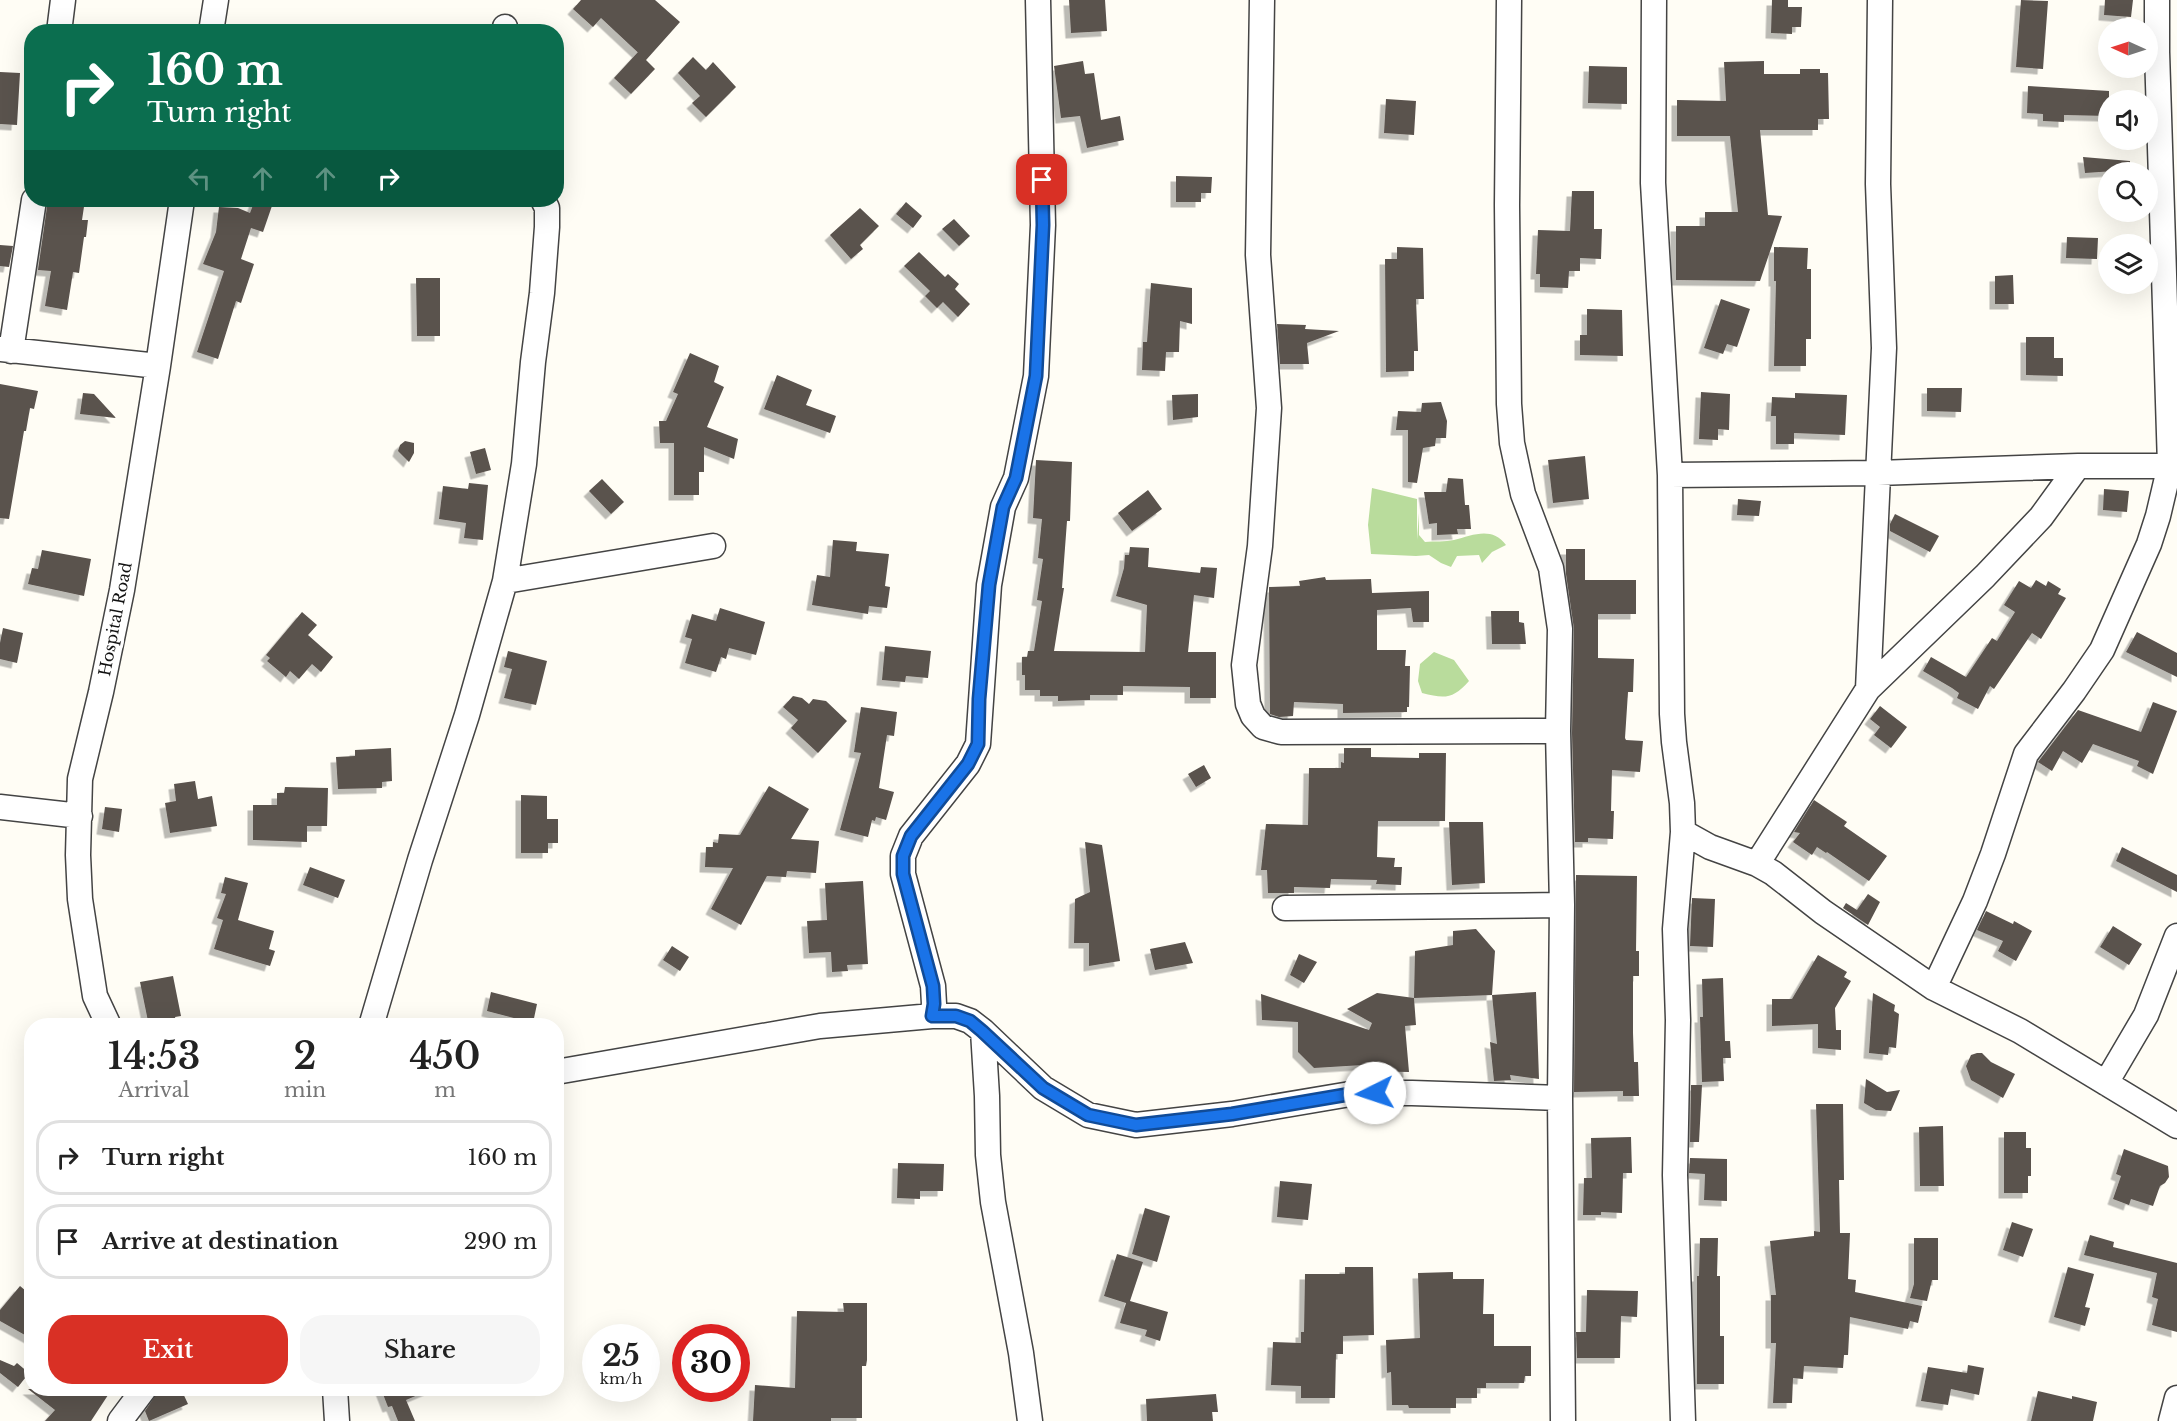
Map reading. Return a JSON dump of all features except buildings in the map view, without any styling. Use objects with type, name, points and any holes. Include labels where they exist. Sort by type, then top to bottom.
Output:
[{"type":"street","points":[[60,24],[63,0]]},
{"type":"street","points":[[212,24],[216,0]]},
{"type":"street","points":[[932,1016],[933,986],[903,874],[903,856],[911,836],[968,764],[978,744],[979,699],[989,585],[1003,507],[1016,478],[1036,376],[1043,225],[1038,0]]},
{"type":"street","points":[[1262,0],[1258,255],[1269,408],[1260,546],[1244,665],[1248,704],[1253,716],[1263,727],[1281,732],[1558,731]]},
{"type":"street","points":[[1509,0],[1508,205],[1512,443],[1523,494],[1551,568],[1560,629],[1558,731],[1562,905],[1560,1098],[1563,1421]]},
{"type":"street","points":[[1654,0],[1653,183],[1670,475],[1672,714],[1683,832],[1675,929],[1678,1020],[1675,1175],[1683,1421]]},
{"type":"street","points":[[1868,689],[1884,348],[1878,184],[1880,0]]},
{"type":"street","points":[[1934,988],[1982,882],[2026,754],[2102,650],[2149,544],[2173,465],[2157,0]]},
{"type":"street","points":[[33,207],[5,350],[158,366]]},
{"type":"street","name":"Hospital Road","points":[[106,1018],[95,996],[80,899],[78,855],[80,779],[102,692],[122,590],[181,207]]},
{"type":"street","points":[[373,1018],[506,581],[523,474],[542,293],[546,207]]},
{"type":"street","points":[[1670,475],[1878,473],[2173,465]]},
{"type":"street","points":[[1757,864],[1868,689],[1985,576],[2041,516],[2078,466]]},
{"type":"street","points":[[506,581],[713,546]]},
{"type":"street","points":[[0,807],[80,816]]},
{"type":"street","points":[[1683,832],[1710,847],[1757,864],[1773,873],[1840,924],[1934,988],[2020,1031],[2177,1126]]},
{"type":"street","points":[[1285,908],[1562,905]]},
{"type":"street","points":[[2106,1083],[2146,1015],[2177,936]]},
{"type":"street","points":[[564,1071],[820,1026],[956,1016],[970,1021],[1043,1088],[1088,1115],[1136,1125],[1232,1114],[1356,1093],[1560,1098]]},
{"type":"street","points":[[982,1031],[987,1096],[988,1155],[993,1202],[1021,1353],[1030,1421]]},
{"type":"street","points":[[120,1421],[139,1396]]},
{"type":"street","points":[[335,1396],[337,1421]]},
{"type":"street","points":[[2171,1421],[2177,1398]]},
{"type":"green space","points":[[1372,488],[1417,499],[1417,540],[1419,513],[1419,535],[1425,542],[1451,541],[1475,534],[1488,534],[1501,539],[1506,545],[1492,552],[1482,563],[1479,555],[1457,556],[1451,567],[1429,555],[1371,554],[1368,525]]},
{"type":"green space","points":[[1434,652],[1454,660],[1469,681],[1448,696],[1422,693],[1418,681],[1420,664]]},
{"type":"route","points":[[1042,180],[1043,225],[1036,376],[1016,478],[1003,507],[989,585],[979,699],[978,744],[968,764],[911,836],[903,856],[903,874],[907,892],[933,986],[932,1016],[956,1016],[970,1021],[1043,1088],[1088,1115],[1136,1125],[1232,1114],[1356,1093],[1375,1093]]}]
